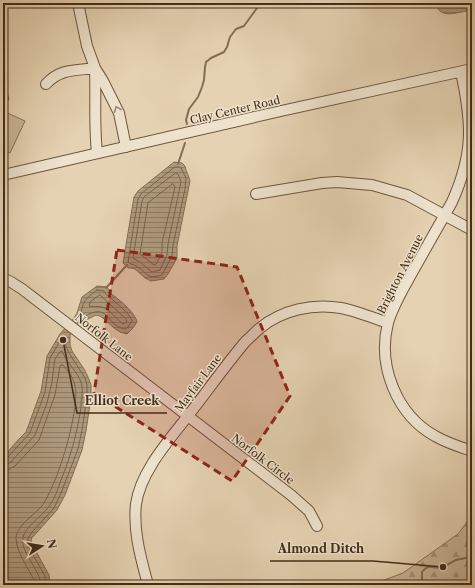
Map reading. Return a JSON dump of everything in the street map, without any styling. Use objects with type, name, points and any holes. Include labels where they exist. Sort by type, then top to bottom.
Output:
[{"type":"street","points":[[78,3],[87,46],[94,68],[94,127],[97,153]]},
{"type":"street","points":[[46,84],[61,73],[94,68]]},
{"type":"street","points":[[94,68],[103,81],[119,113],[126,147]]},
{"type":"street","name":"Clay Center Road","points":[[3,175],[472,69]]},
{"type":"street","name":"Brighton Avenue","points":[[461,72],[470,128],[466,162],[458,188],[393,309],[388,323],[385,345],[391,384],[400,403],[423,428],[449,443],[472,451]]},
{"type":"street","points":[[256,194],[322,183],[337,182],[372,185],[407,195],[472,230]]},
{"type":"street","name":"Norfolk Lane","points":[[3,278],[22,289],[188,416]]},
{"type":"street","name":"Mayfair Lane","points":[[148,585],[136,531],[135,518],[140,488],[154,462],[246,341],[260,328],[274,319],[292,311],[317,306],[343,308],[388,323]]},
{"type":"street","name":"Norfolk Circle","points":[[188,416],[306,508],[317,526]]},
{"type":"highlighted area","points":[[117,250],[237,267],[290,396],[232,481],[94,393]]},
{"type":"green space","points":[[3,111],[25,121],[10,153],[3,150]]},
{"type":"green space","points":[[472,515],[472,584],[371,585],[403,573],[458,534]]},
{"type":"water","points":[[439,3],[472,3],[472,11],[449,14],[441,12],[438,9]]},
{"type":"water","points":[[3,84],[5,84],[9,100],[3,101]]},
{"type":"water","points":[[174,162],[182,163],[185,166],[190,181],[177,246],[177,258],[164,279],[151,281],[135,269],[128,268],[123,263],[134,197],[138,191]]},
{"type":"water","points":[[97,286],[107,287],[109,292],[129,309],[137,321],[134,327],[127,334],[120,332],[100,316],[96,315],[80,323],[70,335],[70,345],[72,351],[84,369],[91,385],[91,397],[82,450],[65,495],[57,510],[31,539],[32,544],[49,575],[50,585],[3,585],[3,457],[26,432],[41,391],[47,356],[60,334],[77,313],[82,297]]},
{"type":"waterway","points":[[187,124],[186,120],[189,109],[198,97],[202,87],[206,62],[224,52],[230,37],[236,29],[244,26],[259,3]]},
{"type":"waterway","points":[[178,164],[185,143]]},
{"type":"waterway","points":[[106,288],[127,265]]},
{"type":"waterway","points":[[424,585],[422,581],[422,572],[427,567],[439,568],[456,560],[472,556]]},
{"type":"place","name":"Elliot Creek","points":[[63,340]]},
{"type":"place","name":"Almond Ditch","points":[[443,567]]}]
